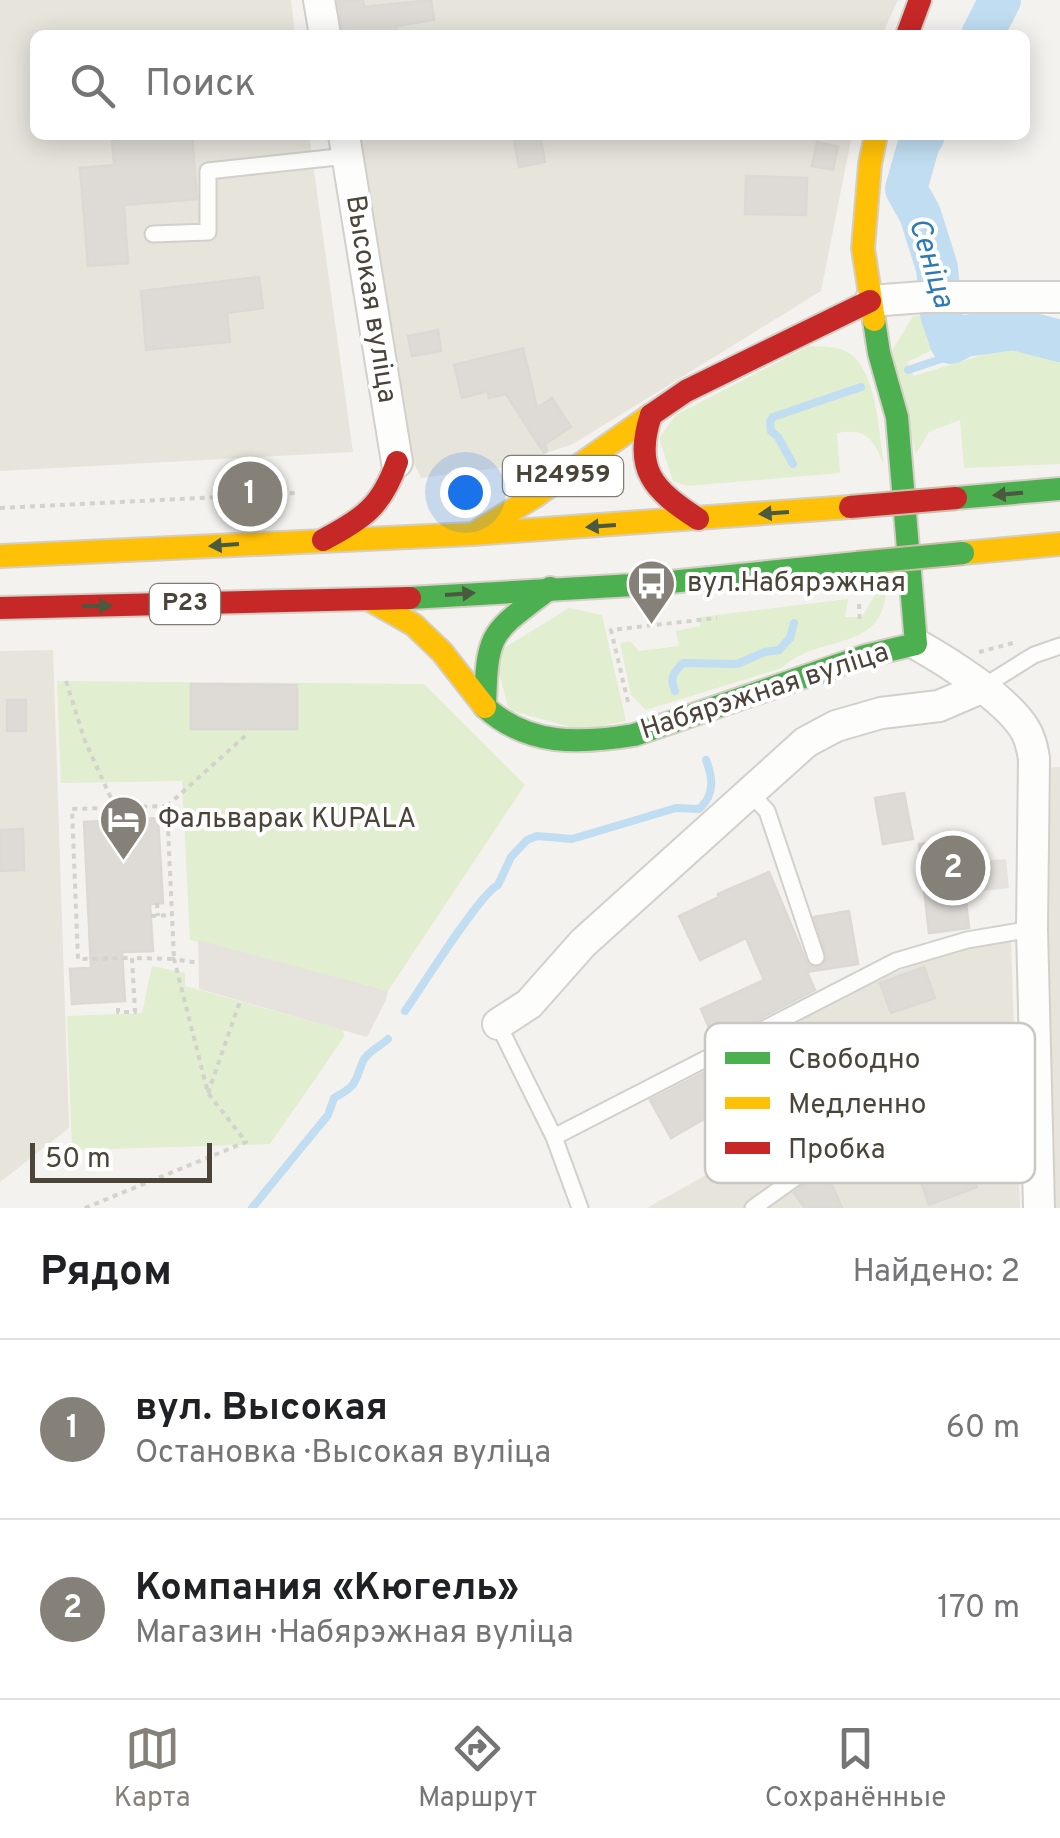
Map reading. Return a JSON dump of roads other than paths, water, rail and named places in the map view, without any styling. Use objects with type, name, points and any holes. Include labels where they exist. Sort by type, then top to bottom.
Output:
[{"type":"main road","points":[[909,30],[920,0]]},
{"type":"main road","points":[[875,140],[864,248],[879,353],[897,417],[916,644]]},
{"type":"main road","name":"Н24959","points":[[472,534],[544,490],[686,391],[870,301]]},
{"type":"main road","name":"Н24959","points":[[651,415],[644,430],[641,454],[651,482],[666,500],[698,520]]},
{"type":"main road","points":[[322,541],[375,510],[404,475]]},
{"type":"main road","name":"Р23","points":[[0,556],[698,520],[1060,490]]},
{"type":"main road","points":[[445,516],[472,534]]},
{"type":"main road","name":"Р23","points":[[0,608],[370,600],[650,584],[1060,544]]},
{"type":"main road","points":[[486,706],[486,657],[497,629],[550,588]]},
{"type":"main road","name":"Набярэжная вуліца","points":[[370,600],[414,625],[442,652],[496,719],[542,739],[600,741],[634,735],[866,656],[916,644]]},
{"type":"street","points":[[319,0],[325,30]]},
{"type":"street","name":"Высокая вуліца","points":[[345,145],[404,475]]},
{"type":"street","points":[[870,301],[924,297],[1060,298]]},
{"type":"street","name":"Набярэжная вуліца","points":[[916,644],[954,666],[981,688],[1022,724],[1030,740],[1034,758],[1034,1023]]},
{"type":"street","points":[[498,1024],[529,1004],[583,943],[806,742],[836,726],[881,713],[938,706],[981,688]]},
{"type":"street","name":"Набярэжная вуліца","points":[[1035,1068],[1038,1208]]},
{"type":"lane","points":[[153,234],[208,232],[208,171],[345,145]]},
{"type":"lane","points":[[981,688],[1034,655],[1060,646]]},
{"type":"lane","points":[[749,792],[766,812],[816,957]]},
{"type":"lane","points":[[776,1023],[896,961],[967,940],[1032,929]]},
{"type":"lane","points":[[498,1024],[554,1137],[580,1208]]},
{"type":"lane","points":[[554,1137],[705,1059]]},
{"type":"lane","points":[[753,1208],[788,1183]]},
{"type":"waterway","name":"Сеніца","points":[[985,30],[1000,0]]},
{"type":"waterway","name":"Сеніца","points":[[921,140],[906,189],[920,214],[937,268],[941,314],[951,343],[965,336],[1014,329],[1060,341]]},
{"type":"waterway","points":[[908,370],[944,358],[951,343]]},
{"type":"waterway","points":[[793,464],[771,431],[773,417],[861,387]]},
{"type":"waterway","points":[[675,691],[673,676],[683,663],[737,664],[779,650],[790,638],[794,623]]},
{"type":"waterway","points":[[405,1011],[465,922],[498,885],[511,857],[527,840],[537,836],[572,839],[676,808],[699,809],[711,786],[706,760]]},
{"type":"waterway","points":[[252,1208],[328,1115],[334,1098],[354,1083],[365,1057],[388,1039]]},
{"type":"place","name":"вул. Высокая","points":[[250,494]]},
{"type":"place","name":"вул.Набярэжная","points":[[652,626]]},
{"type":"place","name":"Фальварак KUPALA","points":[[123,862]]},
{"type":"place","name":"Компания «Кюгель»","points":[[953,868]]}]
